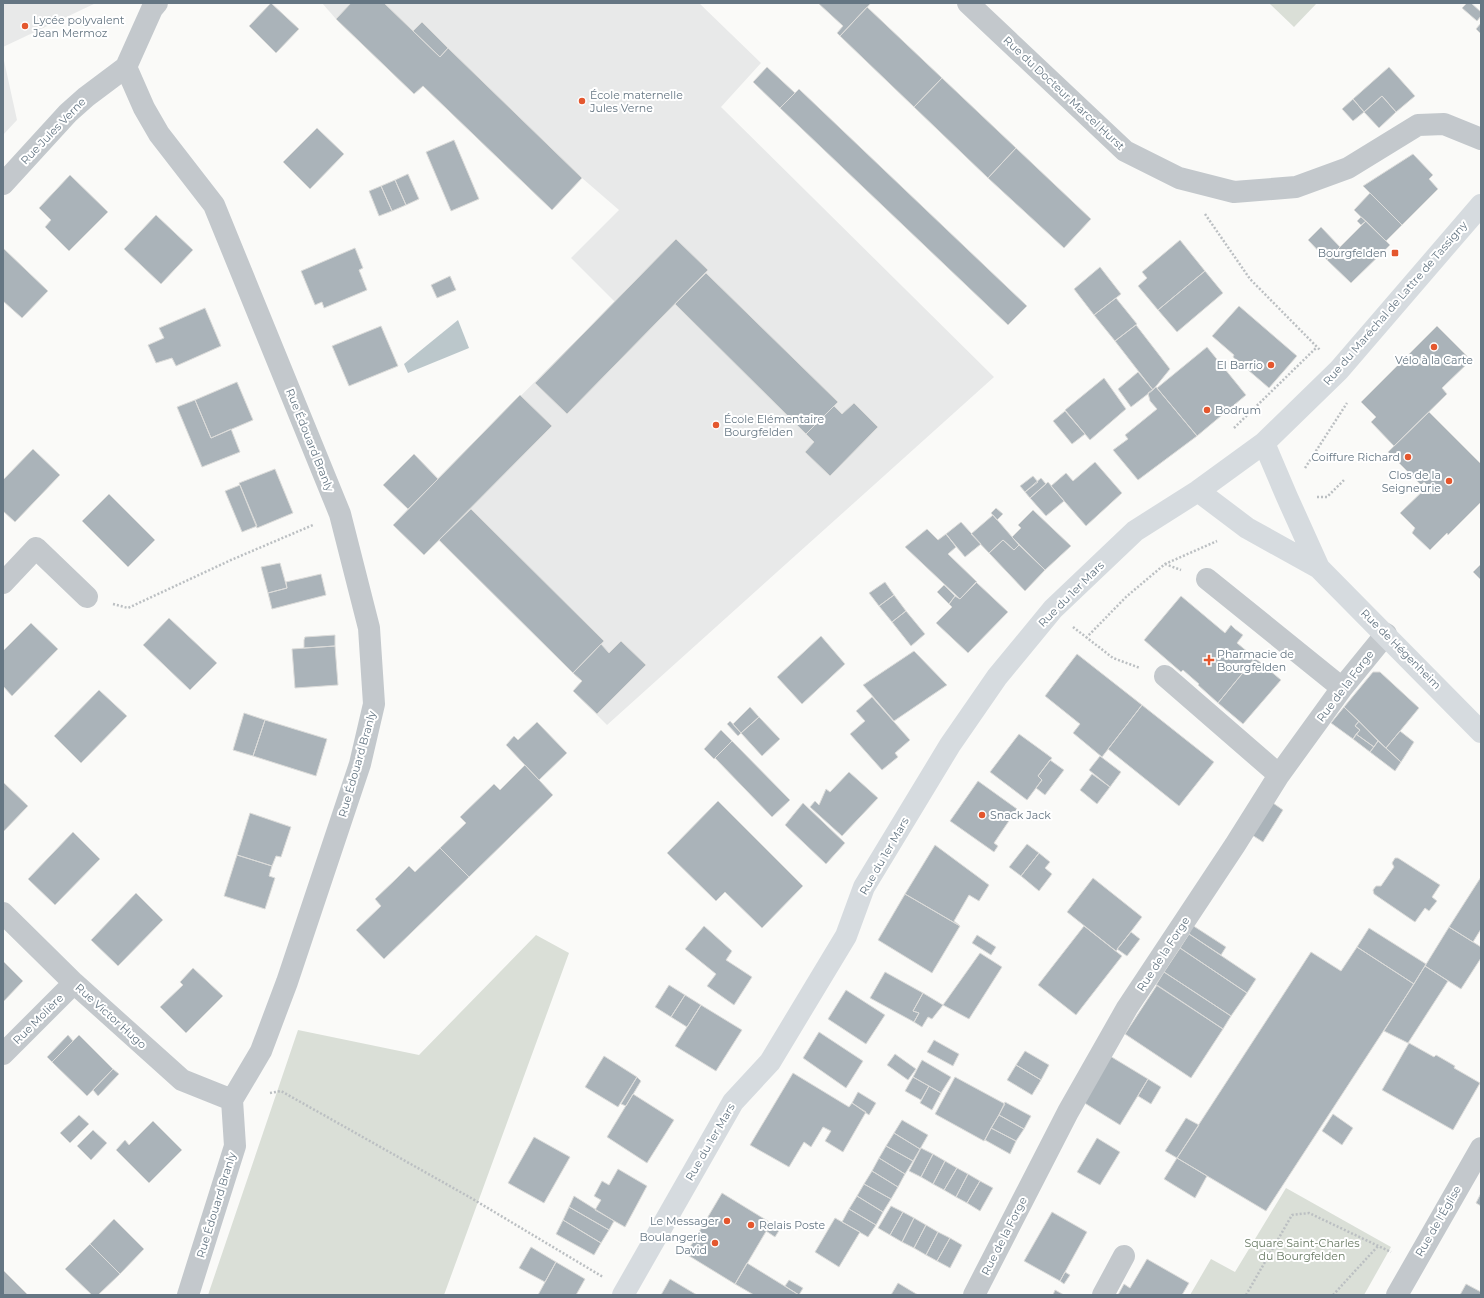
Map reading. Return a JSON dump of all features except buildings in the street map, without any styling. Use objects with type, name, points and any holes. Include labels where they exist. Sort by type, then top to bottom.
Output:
[{"type":"main road","name":"Rue du Maréchal de Lattre de Tassigny","points":[[1198,490],[1264,443],[1339,370],[1481,205]]},
{"type":"main road","name":"Rue de Hégenheim","points":[[1264,443],[1319,568]]},
{"type":"main road","name":"Rue de Hégenheim","points":[[1198,490],[1247,528],[1319,568],[1386,634],[1481,732]]},
{"type":"main road","name":"Rue du 1er Mars","points":[[624,1293],[733,1102],[770,1062],[846,936],[864,886],[950,745],[997,677],[1053,609],[1135,531],[1198,490]]},
{"type":"street","name":"Rue Jules Verne","points":[[3,184],[68,113],[86,97],[126,67],[152,9],[157,3]]},
{"type":"street","name":"Rue du Docteur Marcel Hurst","points":[[968,3],[1125,151],[1179,178],[1234,192],[1296,187],[1348,168],[1418,125],[1444,124],[1481,139]]},
{"type":"street","name":"Rue Édouard Branly","points":[[126,67],[144,108],[159,134],[214,205],[340,514],[369,628],[374,704],[360,764],[287,982],[261,1052],[232,1100],[234,1146],[188,1295]]},
{"type":"street","points":[[3,583],[36,548],[87,597]]},
{"type":"street","points":[[1206,579],[1342,688]]},
{"type":"street","name":"Rue de la Forge","points":[[974,1295],[1068,1112],[1127,1008],[1235,845],[1279,775],[1342,688],[1386,634]]},
{"type":"street","points":[[1165,676],[1279,775]]},
{"type":"street","name":"Rue Victor Hugo","points":[[3,913],[74,983],[182,1080],[232,1100]]},
{"type":"street","name":"Rue Molière","points":[[3,1054],[74,983]]},
{"type":"street","name":"Rue de l'Église","points":[[1396,1295],[1481,1148]]},
{"type":"street","points":[[1103,1295],[1124,1256]]},
{"type":"path","points":[[1179,178],[1250,279],[1302,331]]},
{"type":"path","points":[[1250,414],[1317,347]]},
{"type":"path","points":[[87,597],[128,608],[231,560],[340,514]]},
{"type":"path","points":[[1086,638],[1126,598],[1165,564]]},
{"type":"path","points":[[1053,609],[1086,638],[1113,658],[1165,676]]},
{"type":"path","points":[[232,1100],[281,1090],[471,1198],[624,1293]]},
{"type":"path","points":[[1246,1295],[1292,1215],[1309,1213],[1415,1262]]},
{"type":"path","points":[[1333,1295],[1378,1246]]},
{"type":"shaded area","name":"Lycée polyvalent Jean Mermoz","points":[[3,3],[96,3],[3,47]]},
{"type":"shaded area","name":"École Elémentaire Bourgfelden","points":[[322,3],[699,3],[761,63],[721,107],[994,377],[607,725],[573,691],[582,681],[439,541],[424,555],[393,525],[408,509],[383,485],[414,454],[438,478],[615,302],[571,258],[619,210],[582,178],[552,210],[423,86],[414,94],[336,19]]},
{"type":"shaded area","points":[[3,56],[17,120],[3,135]]},
{"type":"shaded area","points":[[458,320],[469,348],[408,373],[404,364]]},
{"type":"green space","points":[[1269,3],[1317,3],[1294,27]]},
{"type":"green space","points":[[536,935],[569,953],[444,1295],[208,1295],[298,1030],[419,1055]]},
{"type":"green space","name":"Square Saint-Charles du Bourgfelden","points":[[1286,1188],[1391,1247],[1364,1295],[1190,1295],[1211,1259],[1235,1272]]},
{"type":"place","name":"Lycée polyvalent Jean Mermoz","points":[[25,26]]},
{"type":"place","name":"École maternelle Jules Verne","points":[[582,101]]},
{"type":"place","name":"Bourgfelden","points":[[1395,253]]},
{"type":"place","name":"Vélo à la Carte","points":[[1434,347]]},
{"type":"place","name":"El Barrio","points":[[1271,365]]},
{"type":"place","name":"Bodrum","points":[[1207,410]]},
{"type":"place","name":"École Elémentaire Bourgfelden","points":[[716,425]]},
{"type":"place","name":"Coiffure Richard","points":[[1408,457]]},
{"type":"place","name":"Clos de la Seigneurie","points":[[1449,481]]},
{"type":"place","name":"Pharmacie de Bourgfelden","points":[[1209,660]]},
{"type":"place","name":"Snack Jack","points":[[982,815]]},
{"type":"place","name":"Le Messager","points":[[727,1221]]},
{"type":"place","name":"Relais Poste","points":[[751,1225]]},
{"type":"place","name":"Boulangerie David","points":[[715,1243]]}]
